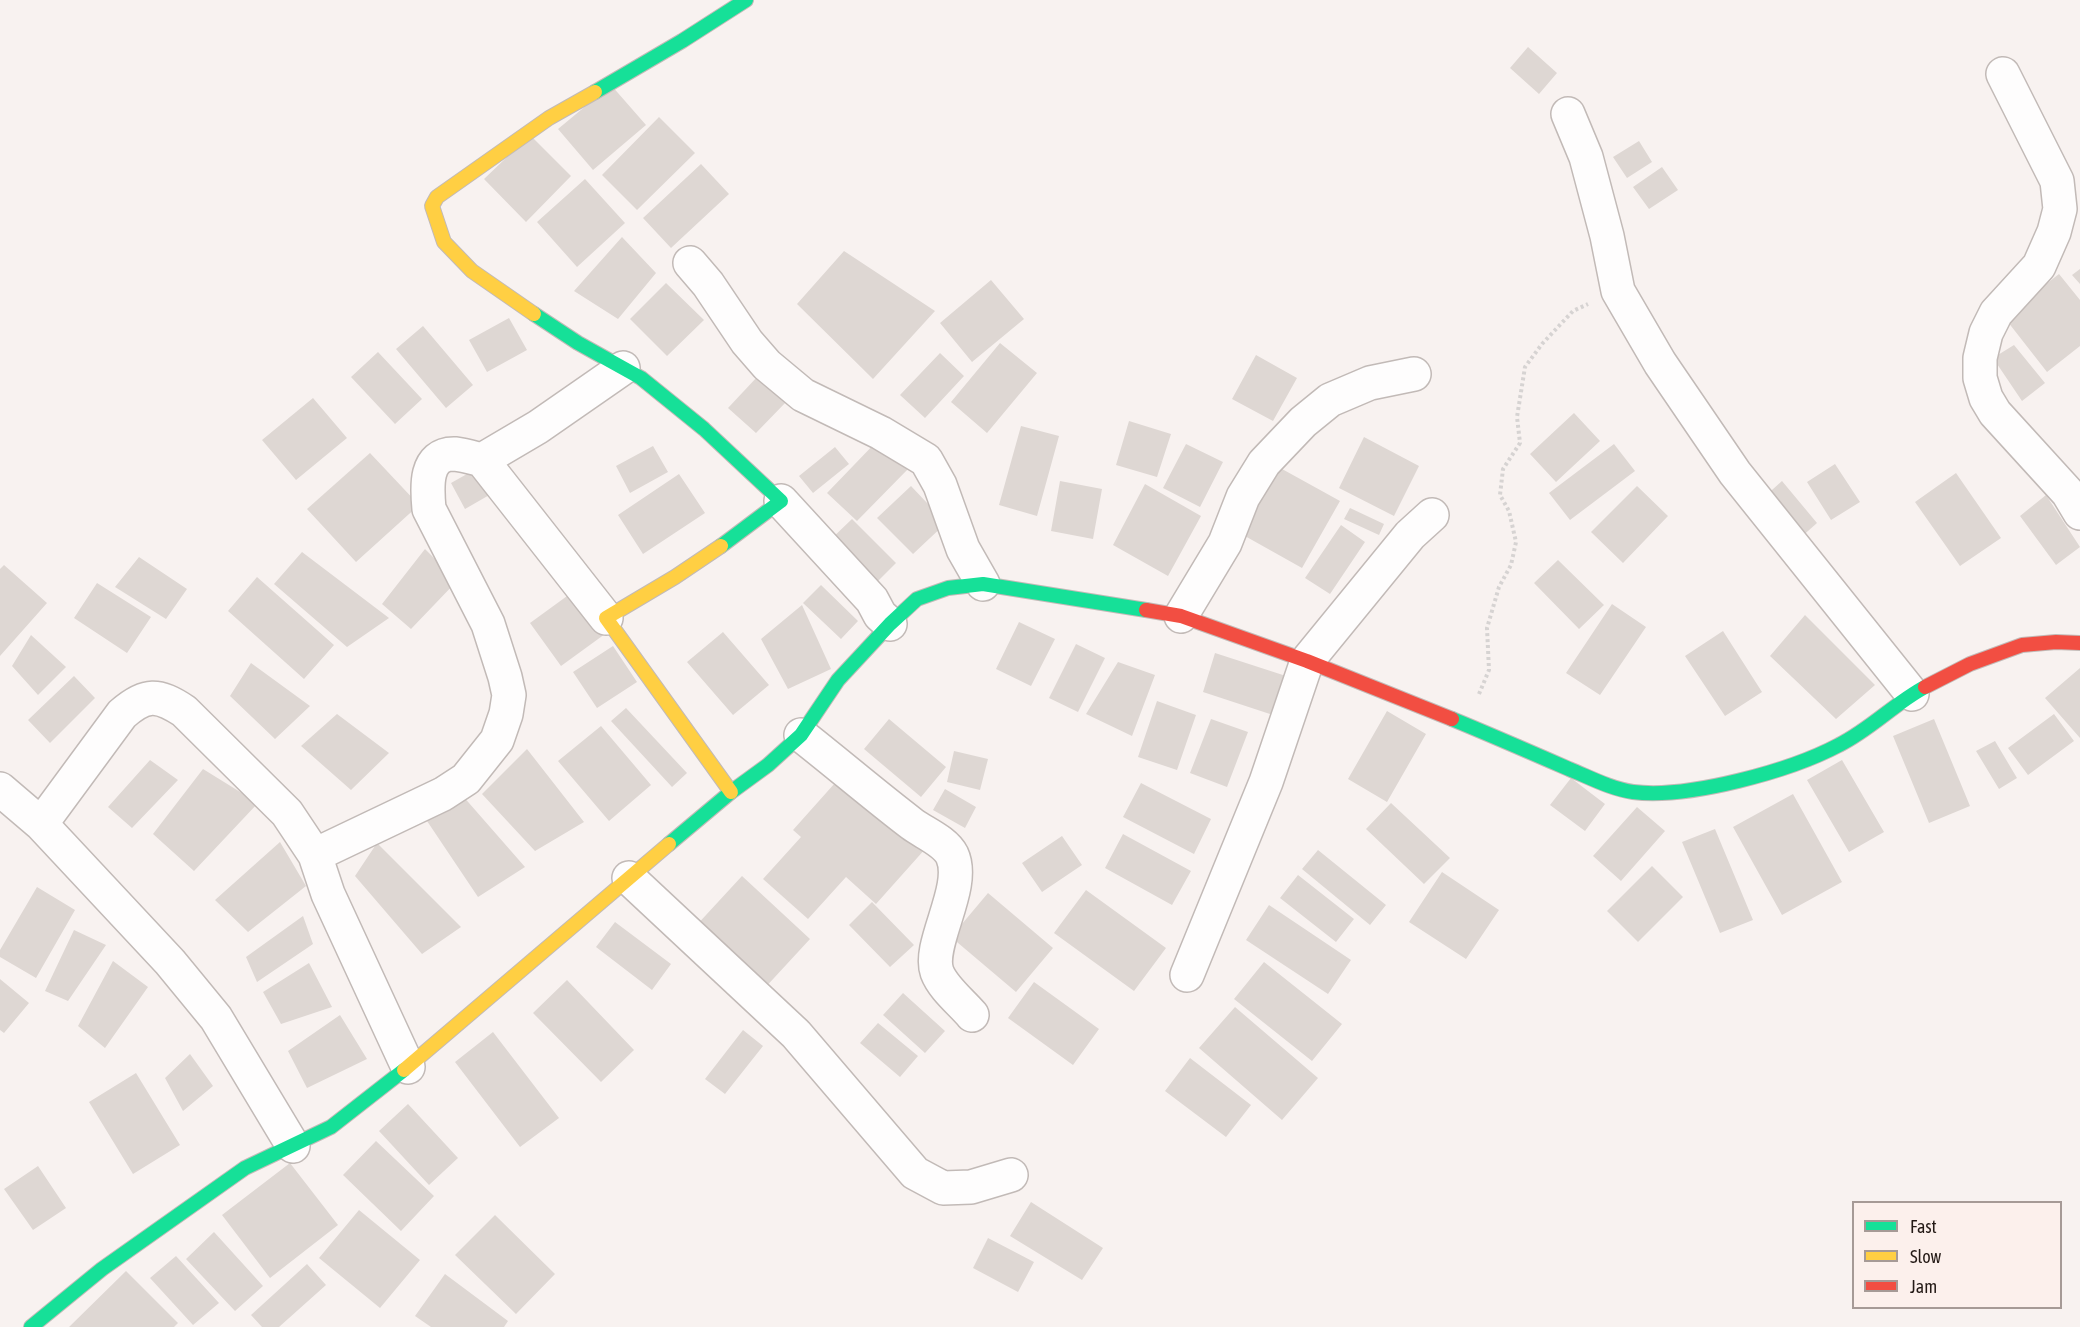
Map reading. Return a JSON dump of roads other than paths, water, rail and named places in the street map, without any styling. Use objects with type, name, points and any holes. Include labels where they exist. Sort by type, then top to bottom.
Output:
[{"type":"street","points":[[746,0],[682,41],[549,118],[437,197],[432,206],[444,242],[472,271],[578,343],[641,378],[704,429],[781,501],[872,600],[880,615],[890,624]]},
{"type":"street","points":[[2003,74],[2057,182],[2060,209],[2054,232],[2039,266],[1996,313],[1986,333],[1980,358],[1980,378],[1986,398],[1995,413],[2068,493],[2080,513]]},
{"type":"street","points":[[1568,114],[1586,157],[1607,236],[1618,291],[1660,363],[1735,473],[1912,694]]},
{"type":"street","points":[[690,263],[708,284],[747,342],[776,372],[803,395],[881,433],[926,460],[940,485],[963,549],[982,584]]},
{"type":"street","points":[[482,460],[538,427],[623,368]]},
{"type":"street","points":[[1181,616],[1225,543],[1243,497],[1264,463],[1303,422],[1330,400],[1370,383],[1414,374]]},
{"type":"street","points":[[315,855],[443,794],[466,779],[497,740],[508,705],[509,695],[505,677],[488,624],[429,509],[427,490],[430,468],[438,458],[453,454],[482,460],[606,618],[671,708],[682,727],[731,792]]},
{"type":"street","points":[[606,618],[687,571],[735,538],[781,501]]},
{"type":"street","points":[[1187,975],[1266,782],[1307,661],[1410,535],[1432,515]]},
{"type":"street","points":[[31,1327],[102,1269],[245,1168],[331,1127],[408,1068],[505,982],[731,792],[768,765],[801,735],[838,680],[890,624],[917,599],[948,588],[982,584],[1181,616],[1307,661],[1600,782],[1632,792],[1674,793],[1747,778],[1804,761],[1840,745],[1867,729],[1912,694],[1970,663],[2022,645],[2056,642],[2080,643]]},
{"type":"street","points":[[41,824],[122,714],[145,698],[165,699],[184,711],[287,813],[315,855],[328,894],[408,1068]]},
{"type":"street","points":[[801,735],[914,826],[943,845],[952,855],[955,872],[953,889],[938,949],[936,970],[943,982],[972,1015]]},
{"type":"street","points":[[0,789],[41,824],[170,962],[216,1018],[293,1146]]},
{"type":"street","points":[[629,878],[796,1034],[915,1173],[943,1188],[971,1187],[1011,1175]]}]
